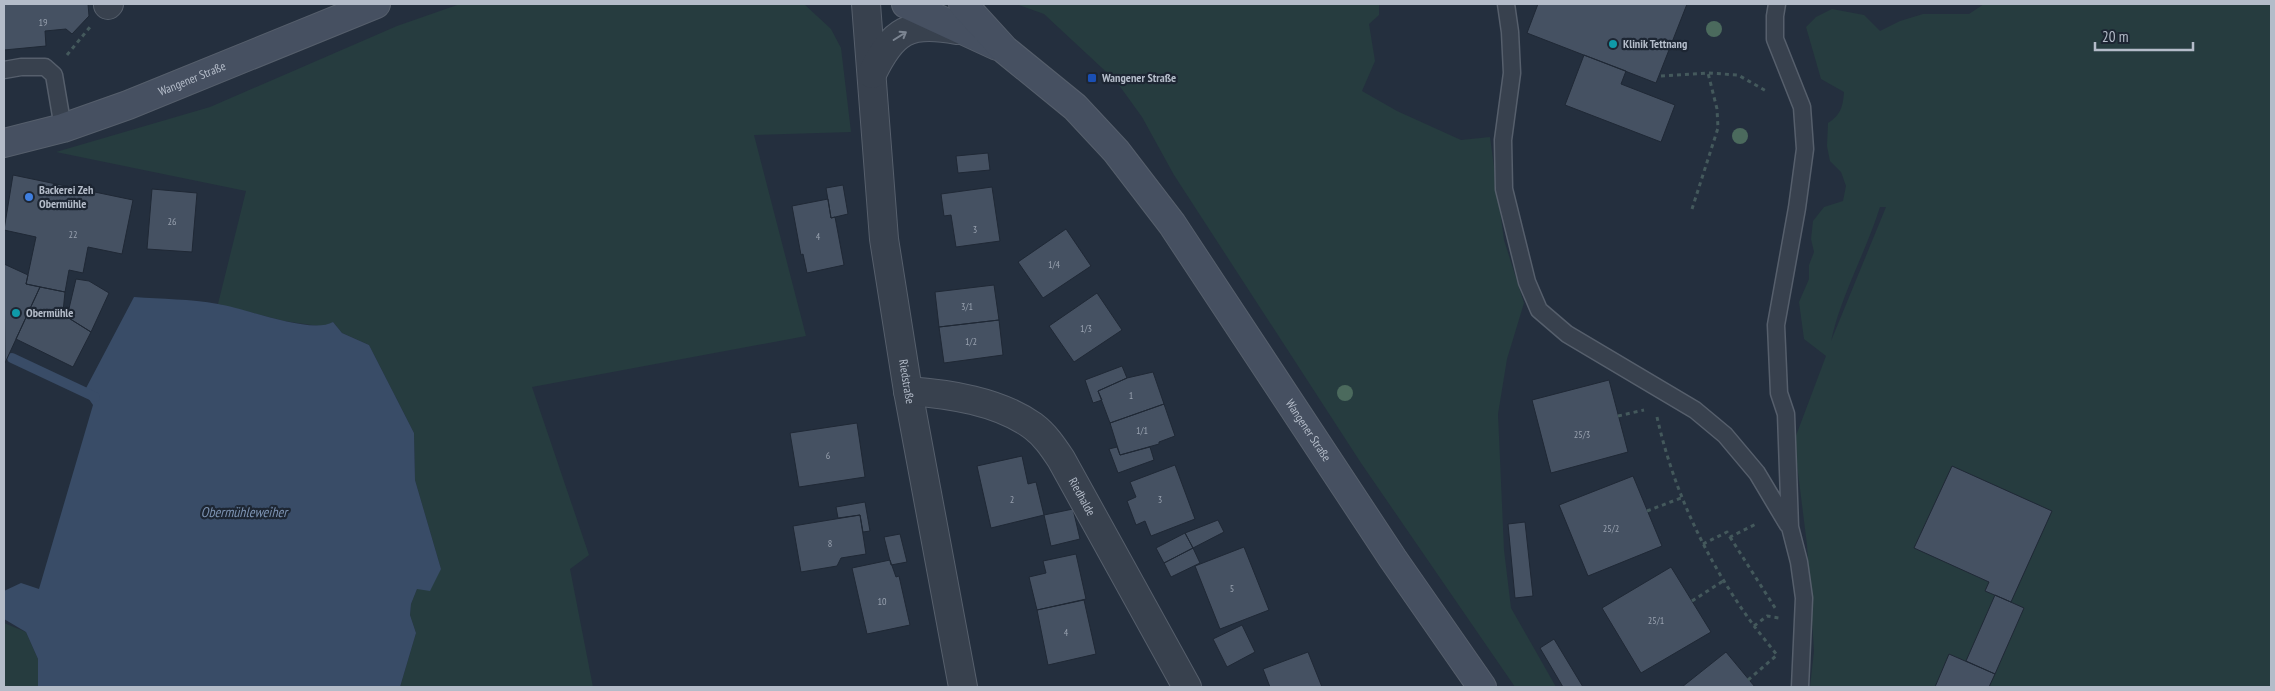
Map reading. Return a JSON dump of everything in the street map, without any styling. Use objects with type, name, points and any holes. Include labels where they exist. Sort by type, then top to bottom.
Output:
[{"type":"main road","name":"Wangener Straße","points":[[4,143],[62,128],[128,105],[376,4]]},
{"type":"main road","name":"Wangener Straße","points":[[906,4],[1005,50]]},
{"type":"main road","name":"Wangener Straße","points":[[963,4],[1005,50],[1075,107],[1116,151],[1142,184],[1172,224],[1393,559],[1482,687]]},
{"type":"street","name":"Riedstraße","points":[[866,4],[884,239],[908,392],[963,687]]},
{"type":"street","points":[[872,74],[888,44],[911,29],[933,26],[961,31]]},
{"type":"street","name":"Riedhalde","points":[[908,392],[946,394],[966,398],[1011,414],[1034,426],[1048,440],[1061,459],[1187,687]]},
{"type":"lane","points":[[1506,4],[1510,32],[1512,73],[1503,140],[1504,189],[1527,282],[1539,310],[1567,334],[1695,410],[1725,435],[1756,473],[1790,527]]},
{"type":"lane","points":[[1777,4],[1774,16],[1775,39],[1802,107],[1805,149],[1798,208],[1776,324],[1779,393],[1786,414],[1790,527],[1799,562],[1804,598],[1800,687]]},
{"type":"lane","points":[[4,70],[21,67],[46,67],[54,76],[62,128]]},
{"type":"path","points":[[1692,209],[1718,128],[1717,109],[1708,74]]},
{"type":"path","points":[[1661,76],[1738,75],[1770,93]]},
{"type":"path","points":[[1649,381],[1654,407],[1681,498],[1723,581],[1754,626],[1777,654],[1748,680]]},
{"type":"path","points":[[1618,416],[1654,407]]},
{"type":"path","points":[[1647,511],[1681,498]]},
{"type":"path","points":[[1730,537],[1780,512]]},
{"type":"path","points":[[1703,544],[1727,532],[1782,619],[1768,616],[1754,626]]},
{"type":"path","points":[[1692,601],[1723,581]]},
{"type":"green space","points":[[460,4],[804,4],[831,29],[841,48],[851,132],[754,135],[806,336],[532,387],[589,555],[570,569],[593,687],[400,687],[416,633],[410,615],[411,604],[417,589],[441,569],[415,480],[414,433],[369,345],[342,333],[333,322],[325,327],[284,321],[218,304],[246,191],[56,152],[210,107],[397,26]]},
{"type":"green space","points":[[1016,4],[1379,4],[1379,15],[1369,24],[1375,61],[1362,91],[1397,111],[1461,140],[1490,137],[1504,240],[1524,303],[1507,359],[1498,414],[1504,550],[1511,608],[1556,687],[1515,687],[1361,463],[1174,175],[1142,117],[1116,81],[1044,14]]},
{"type":"green space","points":[[1984,4],[2271,4],[2271,687],[1810,687],[1814,651],[1807,545],[1794,441],[1826,356],[1804,339],[1799,302],[1809,279],[1809,265],[1814,252],[1811,239],[1813,221],[1824,207],[1843,201],[1846,186],[1841,172],[1830,161],[1827,146],[1828,123],[1836,117],[1840,110],[1844,92],[1821,79],[1806,27],[1816,17],[1832,9],[1864,15],[1880,31],[1900,21],[1923,14],[1969,14]],"holes":[[[1880,207],[1886,207],[1831,341],[1847,290]]]},
{"type":"green space","points":[[4,623],[26,632],[38,659],[38,687],[4,687]]},
{"type":"water","name":"Obermühleweiher","points":[[134,297],[218,304],[294,323],[323,325],[333,322],[342,333],[369,345],[414,433],[415,480],[441,569],[430,591],[417,589],[411,604],[410,615],[416,633],[400,687],[38,687],[38,659],[26,632],[4,619],[4,591],[21,583],[39,589],[93,405],[84,392]]},
{"type":"building","points":[[4,4],[88,4],[89,16],[72,34],[66,29],[45,31],[46,46],[4,50]]},
{"type":"building","name":"Klinik Tettnang","points":[[1538,4],[1687,4],[1656,83],[1527,33]]},
{"type":"building","points":[[1584,55],[1626,71],[1621,84],[1675,105],[1661,142],[1565,105]]},
{"type":"building","points":[[988,153],[990,170],[958,173],[956,156]]},
{"type":"building","points":[[13,175],[133,200],[122,254],[88,247],[83,273],[69,270],[65,292],[26,284],[36,237],[4,230]]},
{"type":"building","points":[[843,185],[848,214],[831,218],[826,188]]},
{"type":"building","points":[[992,187],[1000,241],[956,247],[951,215],[944,216],[941,194]]},
{"type":"building","points":[[152,189],[197,193],[192,252],[147,249]]},
{"type":"building","points":[[828,199],[831,218],[835,217],[844,265],[807,273],[803,254],[801,255],[792,206]]},
{"type":"building","points":[[1066,229],[1091,266],[1043,298],[1018,262]]},
{"type":"building","name":"Obermühle","points":[[4,264],[28,275],[26,284],[40,287],[5,363]]},
{"type":"building","points":[[76,279],[89,281],[109,293],[91,332],[67,317]]},
{"type":"building","points":[[994,285],[999,320],[939,327],[935,292]]},
{"type":"building","points":[[40,287],[65,292],[63,312],[68,314],[67,317],[91,332],[73,367],[16,339]]},
{"type":"building","points":[[1097,293],[1122,330],[1074,362],[1049,326]]},
{"type":"building","points":[[999,320],[1003,355],[944,363],[939,327]]},
{"type":"building","points":[[1122,366],[1127,378],[1098,391],[1102,400],[1093,403],[1085,380]]},
{"type":"building","points":[[1153,372],[1164,404],[1110,423],[1098,391],[1127,378]]},
{"type":"building","points":[[1609,380],[1628,452],[1551,473],[1532,400]]},
{"type":"building","points":[[1164,404],[1175,436],[1159,442],[1159,444],[1120,455],[1110,423]]},
{"type":"building","points":[[857,423],[865,477],[799,487],[790,433]]},
{"type":"building","points":[[1117,447],[1120,455],[1150,447],[1154,460],[1118,473],[1109,449]]},
{"type":"building","points":[[1022,456],[1028,484],[1036,482],[1044,515],[991,528],[977,466]]},
{"type":"building","points":[[1175,465],[1195,519],[1151,536],[1145,521],[1136,525],[1127,501],[1136,497],[1130,482]]},
{"type":"building","points":[[1952,466],[2052,511],[2011,602],[1985,591],[1989,582],[1914,548]]},
{"type":"building","points":[[1633,476],[1662,546],[1588,576],[1559,505]]},
{"type":"building","points":[[865,502],[870,531],[863,532],[860,515],[838,518],[836,507]]},
{"type":"building","points":[[1073,509],[1080,539],[1051,546],[1044,515]]},
{"type":"building","points":[[860,515],[866,554],[841,558],[837,566],[801,572],[793,526]]},
{"type":"building","points":[[1218,520],[1224,532],[1193,548],[1185,533]]},
{"type":"building","points":[[1525,522],[1533,596],[1515,598],[1508,524]]},
{"type":"building","points":[[1185,533],[1193,548],[1164,563],[1156,548]]},
{"type":"building","points":[[900,534],[907,562],[891,565],[884,537]]},
{"type":"building","points":[[1244,547],[1269,610],[1220,629],[1195,566]]},
{"type":"building","points":[[1193,548],[1200,563],[1171,577],[1164,563]]},
{"type":"building","points":[[1076,554],[1086,599],[1037,610],[1029,577],[1046,573],[1043,561]]},
{"type":"building","points":[[890,560],[896,577],[899,576],[910,625],[867,634],[852,568]]},
{"type":"building","points":[[1671,567],[1711,632],[1641,673],[1602,608]]},
{"type":"building","points":[[1995,595],[2024,608],[1995,674],[1966,661]]},
{"type":"building","points":[[1084,600],[1096,654],[1048,665],[1037,610]]},
{"type":"building","points":[[1242,625],[1255,652],[1227,667],[1213,639]]},
{"type":"building","points":[[1554,639],[1583,687],[1563,687],[1540,648]]},
{"type":"building","points":[[1308,652],[1322,687],[1270,687],[1263,669]]},
{"type":"building","points":[[1726,652],[1755,687],[1682,687]]},
{"type":"building","points":[[1949,654],[1995,674],[1989,687],[1935,687]]},
{"type":"waterway","points":[[12,358],[95,397]]},
{"type":"place","name":"Klinik Tettnang","points":[[1613,44]]},
{"type":"place","name":"Wangener Straße","points":[[1092,78]]},
{"type":"place","name":"Backerei Zeh Obermühle","points":[[29,197]]},
{"type":"place","name":"Obermühle","points":[[16,313]]}]
